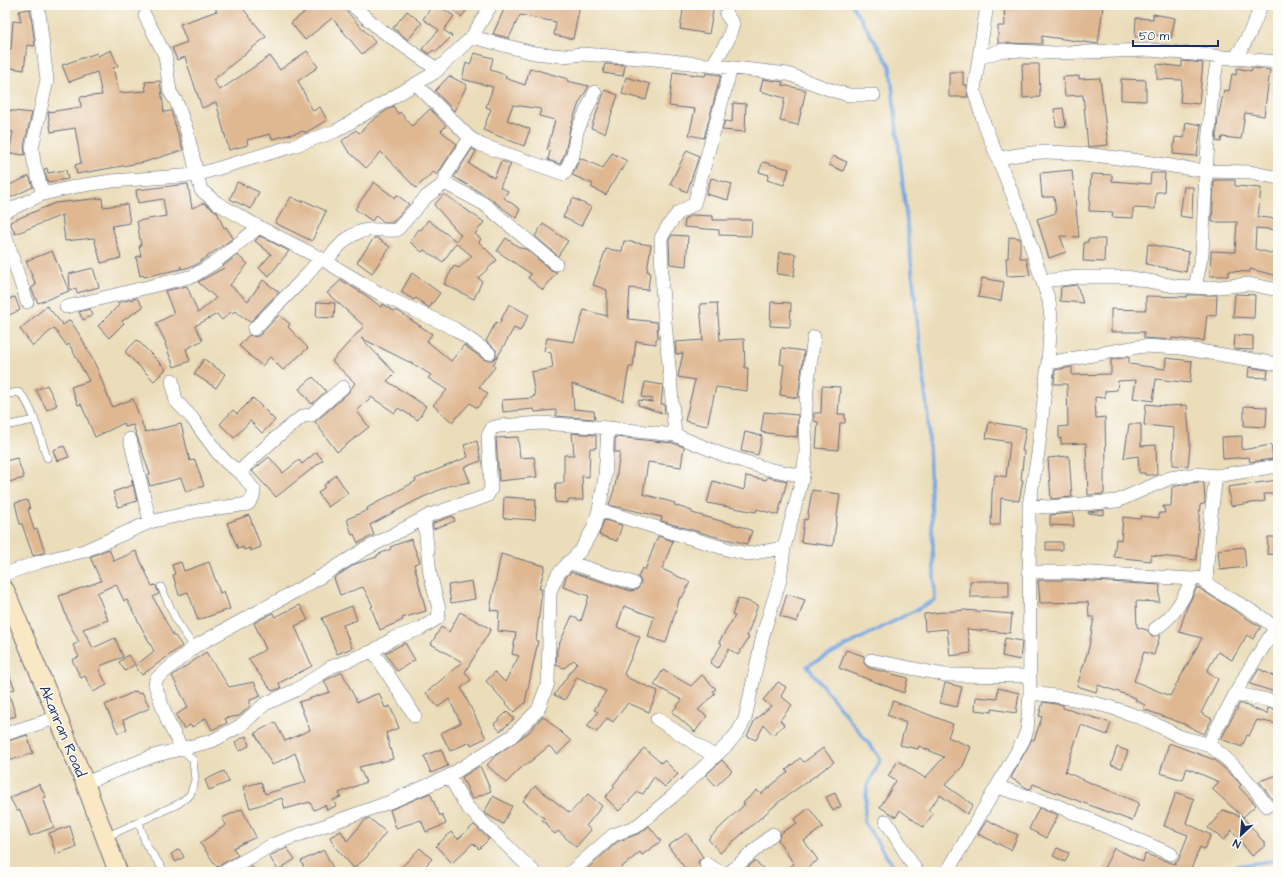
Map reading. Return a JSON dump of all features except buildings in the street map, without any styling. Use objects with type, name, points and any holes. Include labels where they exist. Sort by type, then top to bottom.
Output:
[{"type":"main road","name":"Akanran Road","points":[[5,590],[56,718],[85,783],[118,872]]},
{"type":"street","points":[[38,5],[48,80],[32,148],[34,163],[44,194]]},
{"type":"street","points":[[352,5],[378,28],[438,70]]},
{"type":"street","points":[[5,212],[44,194],[112,181],[196,175],[293,146],[336,131],[438,70],[472,37],[491,5]]},
{"type":"street","points":[[946,872],[1023,741],[1027,730],[1030,693],[1028,572],[1029,505],[1038,453],[1048,363],[1051,318],[1049,301],[1043,281],[1020,213],[998,158],[974,90],[985,5]]},
{"type":"street","points":[[1234,59],[1245,45],[1252,32],[1261,5]]},
{"type":"street","points":[[712,66],[728,40],[733,24],[726,14]]},
{"type":"street","points":[[146,16],[164,55],[170,92],[176,101],[186,128],[196,175],[201,190],[217,203],[259,227],[323,260],[382,295],[455,329],[489,353]]},
{"type":"street","points":[[472,37],[534,53],[563,56],[582,54],[788,74],[849,95],[874,95]]},
{"type":"street","points":[[978,58],[1002,50],[1055,53],[1150,50],[1278,62]]},
{"type":"street","points":[[1195,287],[1202,254],[1212,92],[1218,57]]},
{"type":"street","points":[[675,435],[662,288],[661,238],[678,213],[694,204],[731,68]]},
{"type":"street","points":[[416,84],[470,138],[480,145],[564,174],[573,155],[577,131],[594,92]]},
{"type":"street","points":[[254,329],[306,276],[342,242],[355,233],[369,230],[397,230],[426,197],[445,183],[446,175],[470,138]]},
{"type":"street","points":[[998,158],[1045,152],[1112,157],[1148,164],[1206,171],[1250,172],[1278,178]]},
{"type":"street","points":[[445,183],[484,204],[556,264]]},
{"type":"street","points":[[66,306],[193,276],[214,263],[259,227]]},
{"type":"street","points":[[5,235],[27,302]]},
{"type":"street","points":[[1043,281],[1078,277],[1127,277],[1175,286],[1195,287],[1250,284],[1278,290]]},
{"type":"street","points":[[571,872],[613,835],[637,826],[673,796],[738,732],[745,719],[764,631],[780,580],[784,548],[803,476],[806,451],[805,425],[807,388],[814,337]]},
{"type":"street","points":[[1048,363],[1143,346],[1181,348],[1278,364]]},
{"type":"street","points":[[5,574],[39,562],[84,552],[150,522],[197,511],[248,504],[253,497],[254,490],[241,473],[222,457],[192,418],[176,401],[172,380]]},
{"type":"street","points":[[241,473],[246,465],[278,436],[303,416],[311,416],[343,387]]},
{"type":"street","points":[[182,749],[168,722],[156,685],[156,679],[194,647],[312,582],[362,551],[424,518],[490,493],[488,436],[492,428],[499,426],[542,424],[608,428],[675,435],[721,454],[768,469],[803,476]]},
{"type":"street","points":[[224,872],[274,844],[395,800],[449,776],[512,736],[538,710],[548,683],[550,591],[558,574],[581,550],[592,529],[599,510],[605,477],[608,428]]},
{"type":"street","points":[[130,439],[150,522]]},
{"type":"street","points":[[1029,505],[1047,507],[1116,501],[1170,478],[1198,474],[1216,476],[1278,466]]},
{"type":"street","points":[[1155,629],[1167,622],[1199,578],[1216,476]]},
{"type":"street","points":[[599,510],[730,550],[748,554],[784,548]]},
{"type":"street","points":[[85,783],[153,756],[212,741],[240,726],[265,704],[296,690],[331,667],[373,651],[394,638],[420,629],[438,618],[439,609],[430,574],[424,518]]},
{"type":"street","points":[[568,562],[633,583]]},
{"type":"street","points":[[1028,572],[1075,572],[1199,578],[1217,591],[1264,617],[1277,626],[1246,674],[1237,694],[1208,745]]},
{"type":"street","points":[[373,651],[415,716]]},
{"type":"street","points":[[871,660],[945,675],[1029,676]]},
{"type":"street","points":[[1030,693],[1060,696],[1118,709],[1148,720],[1181,737],[1208,745],[1254,786],[1267,806]]},
{"type":"street","points":[[1237,694],[1278,702]]},
{"type":"street","points":[[5,734],[56,718]]},
{"type":"street","points":[[657,719],[714,756]]},
{"type":"street","points":[[449,776],[467,807],[534,872]]},
{"type":"street","points":[[996,787],[1053,804],[1171,854]]},
{"type":"street","points":[[886,821],[917,872]]},
{"type":"street","points":[[730,872],[773,834]]},
{"type":"street","points":[[706,864],[720,872]]},
{"type":"lane","points":[[5,395],[18,392],[23,394],[47,458]]},
{"type":"lane","points":[[5,426],[34,420]]},
{"type":"lane","points":[[161,587],[177,622],[194,647]]},
{"type":"lane","points":[[105,838],[178,804],[190,795],[195,780],[193,760],[182,749]]},
{"type":"lane","points":[[140,822],[146,845],[165,872]]},
{"type":"waterway","points":[[852,5],[890,66],[928,418],[935,600],[807,666],[881,759],[867,787],[864,822],[897,872]]},
{"type":"waterway","points":[[1227,872],[1237,866],[1278,860]]}]
